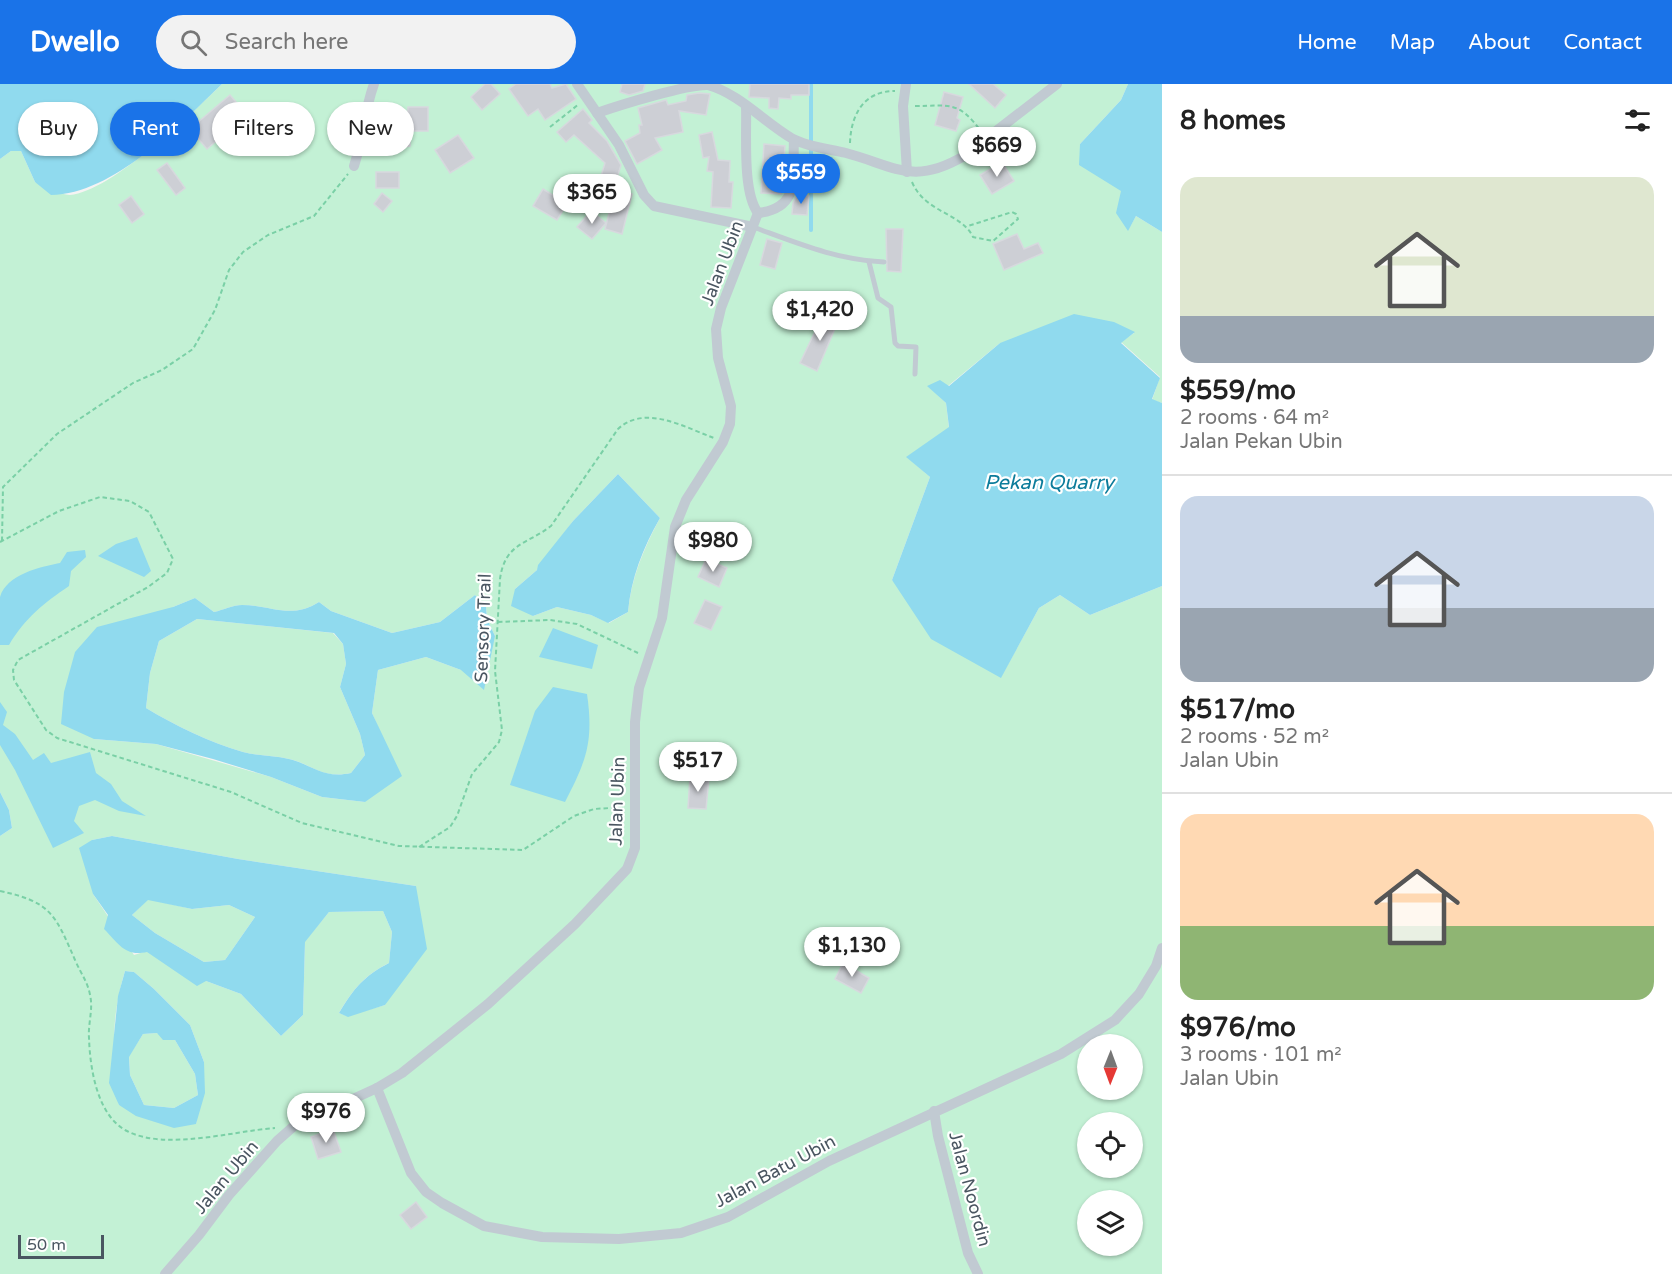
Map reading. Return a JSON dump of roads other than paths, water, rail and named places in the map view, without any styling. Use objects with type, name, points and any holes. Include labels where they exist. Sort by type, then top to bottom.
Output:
[{"type":"street","points":[[354,166],[363,139],[369,97],[374,84]]},
{"type":"street","points":[[577,84],[619,145],[644,195],[654,206],[753,227]]},
{"type":"street","points":[[597,113],[694,85],[707,85],[724,92],[794,140],[850,154],[893,170],[926,172],[949,165],[996,132],[1057,84]]},
{"type":"street","points":[[905,88],[903,106],[908,172]]},
{"type":"street","points":[[746,106],[749,190],[753,207],[758,213],[781,208],[790,198],[794,140]]},
{"type":"street","name":"Jalan Ubin","points":[[165,1274],[229,1195],[277,1141],[294,1126],[377,1088],[402,1073],[488,1004],[611,888],[627,869],[635,848],[635,722],[639,688],[662,618],[675,527],[686,500],[723,442],[730,424],[731,406],[718,358],[716,329],[721,308],[758,213]]},
{"type":"street","name":"Jalan Batu Ubin","points":[[377,1088],[411,1173],[426,1192],[484,1226],[542,1237],[620,1239],[681,1233],[728,1217],[829,1161],[934,1111],[976,1095],[1060,1054],[1115,1020],[1139,994],[1156,966],[1162,948]]},
{"type":"street","name":"Jalan Noordin","points":[[934,1111],[938,1136],[968,1253],[978,1274]]},
{"type":"lane","points":[[753,227],[809,248],[856,261],[884,262]]},
{"type":"lane","points":[[869,262],[878,298],[891,307],[895,343],[898,346],[916,347],[915,374]]},
{"type":"water","points":[[0,84],[222,84],[200,105],[200,102],[110,102],[110,156],[141,156],[98,183],[75,192],[51,195],[35,182],[23,156],[98,156],[98,102],[18,102],[18,151],[11,151],[0,159]]},
{"type":"water","points":[[1128,84],[1162,84],[1162,232],[1136,216],[1128,231],[1116,213],[1121,191],[1079,165],[1080,144],[1121,100]]},
{"type":"water","name":"Pekan Quarry","points":[[1074,314],[1114,322],[1135,332],[1121,343],[1160,378],[1152,399],[1162,403],[1162,586],[1090,615],[1060,595],[1039,608],[1001,678],[931,639],[892,580],[930,477],[906,457],[949,427],[946,403],[927,386],[940,380],[949,386],[1000,343]]},
{"type":"water","points":[[618,474],[660,518],[639,563],[628,612],[608,623],[591,615],[557,607],[533,616],[511,606],[515,589],[537,570],[538,565],[573,521]]},
{"type":"water","points":[[137,537],[151,571],[144,577],[98,556],[116,544]]},
{"type":"water","points":[[85,550],[86,557],[71,571],[69,586],[36,612],[9,645],[0,645],[0,597],[4,589],[25,573],[60,563],[67,552]]},
{"type":"water","points":[[475,595],[486,606],[487,619],[495,636],[484,690],[461,670],[426,657],[378,670],[372,713],[402,776],[365,802],[322,797],[271,777],[156,744],[94,739],[61,724],[64,692],[75,652],[97,627],[173,607],[195,598],[214,612],[242,605],[290,611],[309,607],[319,602],[331,611],[392,633],[440,622]],"holes":[[[197,619],[334,633],[343,644],[346,664],[340,687],[360,734],[365,755],[351,773],[325,773],[289,759],[230,748],[193,733],[146,708],[150,673],[159,641]]]},
{"type":"water","points":[[553,628],[598,645],[592,669],[539,657]]},
{"type":"water","points":[[553,687],[587,694],[589,711],[589,738],[586,751],[565,802],[510,785],[535,711]]},
{"type":"water","points":[[0,702],[7,712],[3,725],[15,734],[33,760],[44,753],[51,763],[90,752],[96,773],[111,784],[122,801],[146,816],[119,811],[95,800],[79,806],[74,821],[84,833],[53,848],[15,770],[0,745]]},
{"type":"water","points":[[0,792],[9,810],[12,828],[0,836]]},
{"type":"water","points":[[112,836],[238,859],[416,886],[427,949],[385,1005],[348,1017],[339,1013],[350,996],[366,978],[389,963],[392,932],[383,911],[329,912],[305,942],[303,1015],[281,1036],[241,994],[206,981],[197,986],[147,952],[133,953],[114,940],[104,929],[108,915],[93,894],[79,848],[92,840]],"holes":[[[148,900],[192,909],[229,905],[255,917],[225,960],[204,962],[155,933],[132,915]]]},
{"type":"water","points":[[125,971],[134,972],[190,1025],[204,1062],[205,1093],[196,1124],[174,1128],[136,1116],[119,1105],[109,1083],[118,996]],"holes":[[[157,1033],[163,1040],[175,1040],[195,1074],[198,1095],[174,1108],[144,1105],[130,1075],[129,1057],[143,1034]]]},
{"type":"waterway","points":[[811,84],[811,230]]}]
